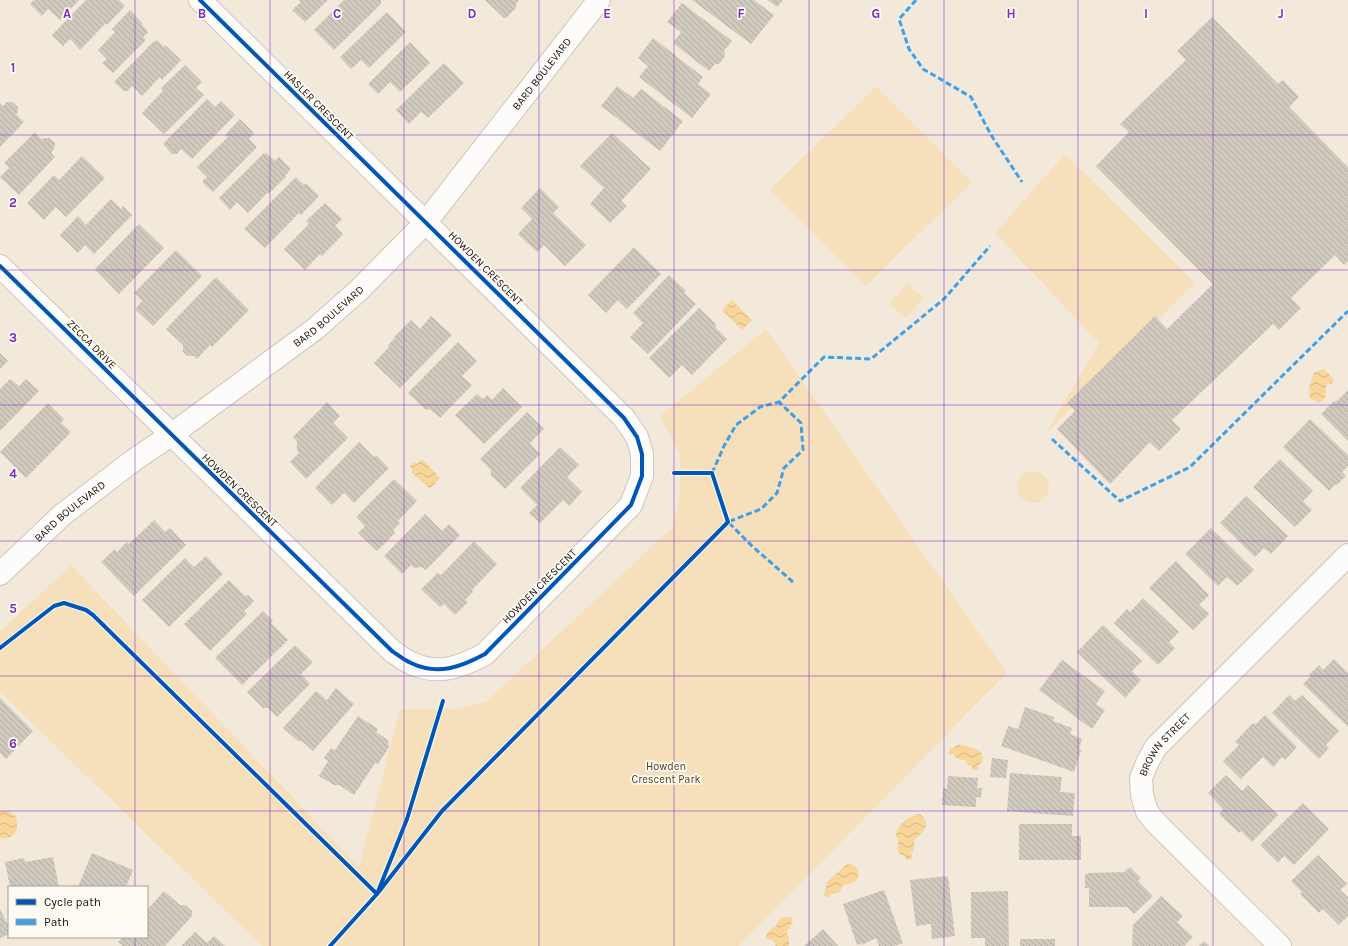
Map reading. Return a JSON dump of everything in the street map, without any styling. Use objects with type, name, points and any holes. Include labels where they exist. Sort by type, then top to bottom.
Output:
[{"type":"street","name":"HASLER CRESCENT","points":[[200,0],[426,222]]},
{"type":"street","name":"BARD BOULEVARD","points":[[0,574],[62,515],[134,460],[171,435],[315,328],[359,290],[426,222],[599,0]]},
{"type":"street","name":"HOWDEN CRESCENT","points":[[171,435],[392,651],[411,664],[430,669],[451,669],[468,663],[485,654],[631,505],[642,476],[642,454],[637,437],[624,418],[426,222]]},
{"type":"street","name":"ZECCA DRIVE","points":[[0,266],[171,435]]},
{"type":"street","name":"BROWN STREET","points":[[1280,946],[1159,826],[1147,812],[1142,795],[1141,778],[1156,747],[1348,555]]},
{"type":"green space","points":[[876,86],[972,182],[866,286],[770,190]]},
{"type":"green space","points":[[1065,154],[1195,283],[1045,435],[1099,343],[995,233]]},
{"type":"green space","points":[[907,283],[924,298],[906,318],[889,304]]},
{"type":"green space","name":"Howden Crescent Park","points":[[766,329],[1007,673],[739,946],[262,946],[0,692],[0,631],[71,565],[359,867],[400,709],[453,709],[486,702],[673,527],[680,495],[680,454],[660,416]]},
{"type":"green space","points":[[1030,471],[1036,471],[1045,475],[1049,487],[1045,499],[1036,503],[1030,503],[1021,499],[1017,490],[1017,484],[1021,475]]},
{"type":"water","points":[[732,300],[752,320],[742,330],[722,310]]},
{"type":"water","points":[[1323,369],[1334,379],[1332,384],[1328,383],[1326,386],[1325,398],[1319,403],[1310,398],[1309,388],[1314,373]]},
{"type":"water","points":[[421,460],[424,461],[440,478],[430,489],[412,473],[410,466],[413,462],[417,464]]},
{"type":"water","points":[[957,745],[976,749],[981,753],[982,762],[978,766],[979,770],[972,770],[972,766],[968,765],[966,761],[956,758],[954,754],[949,754],[950,747],[954,748]]},
{"type":"water","points":[[0,811],[8,811],[16,816],[17,826],[13,836],[0,838]]},
{"type":"water","points":[[920,814],[924,818],[926,825],[921,834],[914,840],[914,850],[911,854],[913,859],[906,860],[905,856],[900,854],[898,851],[898,839],[896,836],[898,828],[912,816]]},
{"type":"water","points":[[847,864],[851,864],[856,867],[859,872],[859,875],[855,881],[842,886],[840,892],[831,894],[828,897],[824,895],[827,882]]},
{"type":"water","points":[[782,917],[791,917],[793,923],[787,931],[789,946],[775,946],[776,944],[772,940],[766,939],[766,937],[769,931],[776,926]]},
{"type":"building","points":[[34,0],[79,0],[60,20],[48,9],[42,16],[30,4]]},
{"type":"building","points":[[86,0],[119,0],[125,6],[80,50],[70,39],[63,46],[52,35]]},
{"type":"building","points":[[299,0],[328,0],[305,22],[292,10],[301,2]]},
{"type":"building","points":[[344,0],[381,0],[381,4],[334,50],[314,30]]},
{"type":"building","points":[[485,0],[519,0],[516,4],[516,8],[506,18],[504,18]]},
{"type":"building","points":[[692,0],[754,0],[774,15],[751,44]]},
{"type":"building","points":[[768,0],[783,0],[777,7]]},
{"type":"building","points":[[682,3],[732,41],[724,51],[725,56],[719,64],[715,64],[709,71],[673,43],[681,32],[667,22]]},
{"type":"building","points":[[130,10],[148,32],[143,37],[146,40],[113,73],[102,63],[107,59],[98,50],[115,32],[112,29]]},
{"type":"building","points":[[387,12],[406,32],[369,68],[361,60],[351,69],[340,57]]},
{"type":"building","points":[[1212,17],[1278,84],[1283,80],[1299,97],[1289,107],[1348,167],[1348,261],[1344,265],[1335,255],[1291,298],[1301,308],[1279,330],[1273,324],[1172,420],[1181,429],[1159,451],[1150,442],[1110,484],[1057,429],[1075,411],[1067,403],[1155,316],[1167,329],[1213,284],[1096,166],[1129,132],[1120,124],[1186,60],[1177,51]]},
{"type":"building","points":[[653,38],[703,77],[698,84],[711,94],[692,118],[639,77],[648,66],[638,58]]},
{"type":"building","points":[[157,40],[164,47],[165,45],[181,60],[162,80],[160,77],[142,96],[132,86],[128,91],[124,91],[114,82],[154,41],[155,42]]},
{"type":"building","points":[[410,42],[430,63],[400,92],[390,82],[378,94],[368,84]]},
{"type":"building","points":[[444,63],[464,83],[428,118],[421,112],[409,124],[396,110]]},
{"type":"building","points":[[185,65],[202,82],[196,88],[204,95],[164,134],[142,113],[163,91],[161,88]]},
{"type":"building","points":[[617,86],[633,98],[641,89],[683,121],[660,151],[601,106]]},
{"type":"building","points":[[207,99],[215,107],[221,101],[235,115],[192,159],[181,149],[177,154],[172,154],[163,144]]},
{"type":"building","points":[[7,102],[12,102],[18,107],[18,112],[16,114],[24,122],[0,147],[0,103],[3,106]]},
{"type":"building","points":[[240,119],[254,133],[249,139],[257,147],[213,192],[203,183],[203,180],[207,177],[197,167],[228,137],[225,135]]},
{"type":"building","points":[[35,132],[42,140],[44,138],[49,138],[55,143],[54,149],[51,153],[55,157],[19,195],[0,177],[9,168],[4,163]]},
{"type":"building","points":[[612,133],[651,169],[621,201],[627,206],[610,223],[590,204],[604,188],[580,166]]},
{"type":"building","points":[[264,153],[275,161],[279,157],[291,169],[285,176],[286,177],[268,194],[267,193],[248,213],[237,202],[230,210],[219,198]]},
{"type":"building","points":[[82,156],[105,178],[66,217],[56,207],[44,220],[27,203],[54,175],[59,180]]},
{"type":"building","points":[[296,177],[304,185],[306,183],[319,196],[301,215],[299,213],[265,248],[244,229]]},
{"type":"building","points":[[540,188],[559,207],[553,213],[586,245],[565,266],[544,245],[537,252],[518,234],[532,219],[521,208]]},
{"type":"building","points":[[111,199],[121,209],[123,206],[132,215],[94,254],[85,245],[78,253],[60,235],[78,216],[86,225]]},
{"type":"building","points":[[325,203],[342,219],[335,226],[343,234],[322,256],[320,254],[305,270],[284,249],[309,224],[306,221]]},
{"type":"building","points":[[139,224],[164,248],[119,294],[95,269]]},
{"type":"building","points":[[634,247],[661,274],[627,309],[618,300],[606,313],[588,295]]},
{"type":"building","points":[[176,250],[202,276],[153,326],[135,309],[142,301],[134,293]]},
{"type":"building","points":[[669,275],[686,291],[684,293],[696,304],[648,354],[630,337],[643,323],[633,313]]},
{"type":"building","points":[[216,277],[249,310],[212,347],[210,345],[197,359],[194,356],[188,356],[183,352],[183,345],[166,329]]},
{"type":"building","points":[[699,308],[715,323],[716,328],[727,339],[692,375],[682,365],[669,378],[649,358]]},
{"type":"building","points":[[431,316],[452,335],[400,388],[374,363],[389,347],[388,345],[395,338],[394,337],[411,320],[420,329]]},
{"type":"building","points":[[458,342],[477,361],[462,376],[472,385],[440,418],[431,410],[425,409],[408,393]]},
{"type":"building","points":[[0,353],[8,361],[0,369]]},
{"type":"building","points":[[10,379],[19,386],[26,379],[39,391],[0,431],[0,389]]},
{"type":"building","points":[[503,388],[522,407],[484,444],[455,415],[477,394],[483,399],[487,395],[492,400]]},
{"type":"building","points":[[1348,390],[1348,441],[1321,414]]},
{"type":"building","points":[[327,402],[340,416],[333,423],[348,438],[306,479],[290,462],[299,453],[297,450],[297,441],[293,437]]},
{"type":"building","points":[[48,403],[64,419],[61,423],[71,432],[26,478],[0,452]]},
{"type":"building","points":[[527,412],[544,429],[530,443],[540,454],[505,489],[491,475],[491,470],[480,459]]},
{"type":"building","points":[[1310,419],[1348,455],[1348,466],[1342,472],[1346,476],[1329,491],[1283,447]]},
{"type":"building","points":[[359,442],[374,457],[376,455],[389,468],[354,503],[344,493],[332,505],[315,488]]},
{"type":"building","points":[[560,447],[579,465],[567,477],[582,492],[569,506],[563,500],[540,523],[529,513],[537,505],[520,488]]},
{"type":"building","points":[[1280,459],[1313,491],[1303,501],[1312,510],[1295,527],[1253,487]]},
{"type":"building","points":[[394,479],[417,501],[398,521],[400,523],[393,530],[395,533],[377,551],[358,533],[365,526],[356,517]]},
{"type":"building","points":[[1246,496],[1288,536],[1271,554],[1264,548],[1255,557],[1220,523]]},
{"type":"building","points":[[425,514],[442,531],[449,524],[460,535],[426,570],[422,567],[414,568],[411,565],[402,574],[384,556]]},
{"type":"building","points":[[154,520],[165,532],[170,528],[186,545],[134,596],[101,562],[115,549],[117,552],[127,542],[129,544]]},
{"type":"building","points":[[1211,528],[1254,570],[1237,586],[1227,577],[1218,586],[1185,554]]},
{"type":"building","points":[[474,541],[497,564],[472,590],[473,592],[465,600],[468,602],[455,615],[444,604],[440,607],[421,589],[438,573],[441,575]]},
{"type":"building","points":[[206,556],[223,574],[169,627],[142,600],[185,558],[194,567]]},
{"type":"building","points":[[1176,561],[1209,595],[1199,605],[1209,614],[1193,630],[1149,588]]},
{"type":"building","points":[[229,580],[245,596],[248,595],[254,601],[244,611],[247,614],[210,651],[184,624]]},
{"type":"building","points":[[1143,598],[1179,632],[1169,642],[1175,648],[1158,665],[1114,623],[1127,609],[1130,612]]},
{"type":"building","points":[[263,611],[273,621],[271,623],[288,640],[242,685],[215,658]]},
{"type":"building","points":[[1103,625],[1142,661],[1132,671],[1141,680],[1125,698],[1077,652]]},
{"type":"building","points":[[295,645],[313,662],[301,674],[310,684],[277,717],[268,708],[263,708],[247,692]]},
{"type":"building","points":[[1334,659],[1348,673],[1348,727],[1303,684],[1311,676],[1309,675],[1319,665],[1323,670]]},
{"type":"building","points":[[1062,660],[1105,691],[1096,704],[1105,710],[1092,729],[1039,690]]},
{"type":"building","points":[[336,688],[354,704],[313,751],[302,741],[298,741],[283,728],[316,691],[327,700]]},
{"type":"building","points":[[1289,695],[1295,701],[1302,695],[1339,731],[1326,745],[1329,748],[1319,759],[1272,713]]},
{"type":"building","points":[[0,698],[33,731],[6,759],[0,753]]},
{"type":"building","points":[[1025,707],[1054,717],[1053,721],[1072,728],[1070,734],[1082,739],[1079,749],[1081,750],[1074,772],[1001,746],[1008,726],[1018,729]]},
{"type":"building","points":[[1265,715],[1297,747],[1285,760],[1282,757],[1273,767],[1263,757],[1241,779],[1223,761],[1239,745],[1235,742],[1253,723],[1255,725]]},
{"type":"building","points":[[358,716],[378,729],[376,732],[388,740],[389,747],[378,764],[375,763],[354,795],[339,785],[334,785],[319,776],[328,761],[324,758],[331,748],[335,750]]},
{"type":"building","points":[[992,758],[1008,760],[1006,778],[990,777]]},
{"type":"building","points":[[1010,773],[1062,777],[1060,792],[1075,793],[1073,816],[1007,811]]},
{"type":"building","points":[[1226,775],[1242,791],[1248,785],[1278,815],[1252,842],[1241,831],[1239,833],[1219,814],[1223,809],[1208,793]]},
{"type":"building","points":[[948,776],[978,778],[977,788],[982,788],[981,798],[976,797],[976,807],[942,805],[943,788],[947,789]]},
{"type":"building","points":[[1303,803],[1329,829],[1294,865],[1284,856],[1278,863],[1260,845]]},
{"type":"building","points":[[1019,824],[1072,824],[1072,836],[1081,836],[1081,860],[1019,860]]},
{"type":"building","points":[[92,853],[133,870],[126,886],[78,886]]},
{"type":"building","points":[[1318,855],[1347,884],[1340,890],[1348,897],[1348,916],[1339,925],[1323,909],[1319,913],[1300,894],[1302,892],[1291,881]]},
{"type":"building","points":[[53,857],[59,886],[10,886],[5,862],[24,858],[25,862]]},
{"type":"building","points":[[1130,867],[1141,878],[1138,881],[1153,896],[1134,914],[1127,907],[1089,907],[1089,888],[1085,888],[1085,874],[1124,872]]},
{"type":"building","points":[[948,876],[955,936],[932,939],[931,924],[916,926],[910,880]]},
{"type":"building","points":[[884,890],[903,943],[894,946],[879,946],[876,938],[862,945],[862,943],[857,945],[843,904]]},
{"type":"building","points":[[164,891],[180,905],[185,905],[192,911],[192,916],[165,946],[123,946],[118,942],[122,938],[148,938],[148,909]]},
{"type":"building","points":[[1008,891],[1009,946],[985,946],[985,938],[971,938],[971,892]]},
{"type":"building","points":[[1161,896],[1183,916],[1177,922],[1193,937],[1184,946],[1132,946],[1133,925]]},
{"type":"building","points":[[0,909],[8,925],[8,934],[0,938]]},
{"type":"building","points":[[823,929],[838,946],[804,946]]},
{"type":"building","points":[[195,932],[207,943],[214,936],[225,946],[181,946]]},
{"type":"building","points":[[1020,939],[1055,939],[1055,946],[1020,946]]},
{"type":"building","points":[[1204,941],[1209,946],[1199,946]]},
{"type":"marked path","points":[[916,0],[899,19],[909,49],[923,69],[971,97],[991,135],[1022,182]]},
{"type":"marked path","points":[[793,582],[752,546],[728,522],[761,509],[777,493],[784,468],[803,450],[801,423],[779,402],[824,357],[871,359],[944,299],[990,246]]},
{"type":"marked path","points":[[1052,439],[1120,501],[1190,467],[1348,311]]},
{"type":"marked path","points":[[712,473],[724,446],[736,425],[760,407],[779,402]]},
{"type":"cycle path","points":[[0,266],[392,651],[411,663],[421,667],[431,669],[449,668],[467,663],[485,654],[631,505],[642,476],[642,454],[637,437],[624,418],[200,0]]},
{"type":"cycle path","points":[[0,648],[54,606],[64,603],[86,610],[93,615],[377,894],[442,811],[728,522],[712,473],[674,473]]},
{"type":"cycle path","points":[[330,946],[377,894],[407,819],[443,701]]}]
